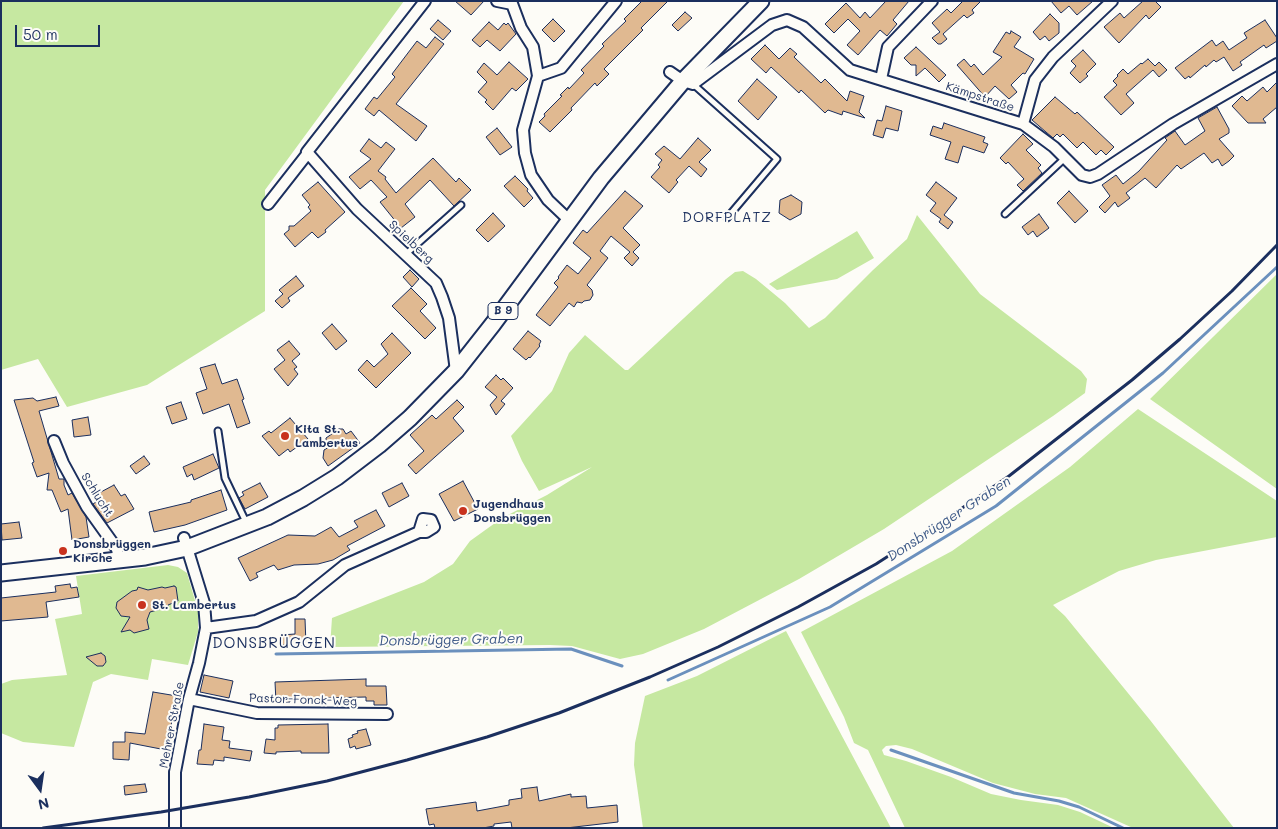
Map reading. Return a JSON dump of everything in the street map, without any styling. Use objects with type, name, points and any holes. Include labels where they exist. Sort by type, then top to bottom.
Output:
[{"type":"main road","name":"B 9","points":[[1,573],[145,557],[247,525],[303,498],[337,477],[379,446],[410,418],[456,371],[601,178],[761,1]]},
{"type":"street","points":[[268,204],[425,1]]},
{"type":"street","points":[[498,1],[511,3],[521,28],[533,47],[538,76],[523,130],[525,153],[532,175],[544,194],[570,220]]},
{"type":"street","points":[[538,76],[561,68],[616,1]]},
{"type":"street","points":[[881,79],[888,48],[932,1]]},
{"type":"street","points":[[1023,124],[1035,80],[1053,57],[1112,1]]},
{"type":"street","name":"Kämpstraße","points":[[688,83],[772,25],[787,20],[803,27],[850,70],[1023,124],[1054,147],[1082,175],[1090,177],[1098,174],[1173,124],[1277,64]]},
{"type":"street","points":[[670,72],[688,83]]},
{"type":"street","name":"Spielberg","points":[[308,153],[357,208],[436,283],[449,318],[456,371]]},
{"type":"street","name":"Schlucht","points":[[54,441],[63,463],[87,507],[117,549],[119,560]]},
{"type":"street","points":[[206,628],[256,621],[299,602],[345,565],[419,532]]},
{"type":"street","name":"Mehrer Straße","points":[[175,828],[175,772],[189,699],[206,628],[204,603],[185,543]]},
{"type":"street","name":"Pastor-Fonck-Weg","points":[[189,699],[257,713],[387,714]]},
{"type":"lane","points":[[688,83],[777,159],[727,218]]},
{"type":"lane","points":[[1005,214],[1065,158]]},
{"type":"lane","points":[[406,254],[462,205]]},
{"type":"lane","points":[[218,431],[225,478],[247,525]]},
{"type":"green space","points":[[1,1],[404,1],[265,190],[265,311],[147,385],[67,407],[38,359],[1,370]]},
{"type":"green space","points":[[917,215],[980,294],[1081,371],[1087,379],[1085,393],[884,529],[799,579],[704,629],[643,654],[620,659],[572,646],[550,645],[330,647],[332,618],[424,582],[453,564],[470,541],[502,518],[547,495],[592,467],[539,491],[522,461],[511,436],[552,391],[569,353],[585,335],[625,370],[628,370],[726,279],[735,272],[743,271],[756,279],[785,303],[809,328],[825,318],[907,239]]},
{"type":"green space","points":[[857,231],[874,258],[837,279],[777,290],[769,284]]},
{"type":"green space","points":[[1277,274],[1277,489],[1150,399]]},
{"type":"green space","points":[[1138,409],[1277,501],[1277,537],[1156,560],[1119,571],[1053,605],[1065,616],[1150,720],[1234,828],[1133,828],[1066,798],[1035,794],[993,783],[912,749],[896,745],[886,746],[882,750],[884,755],[951,777],[991,794],[1058,805],[1080,812],[1114,828],[905,828],[868,750],[854,743],[844,717],[801,632],[952,551],[1070,467]]},
{"type":"green space","points":[[168,565],[178,567],[187,573],[198,611],[198,632],[188,665],[152,659],[148,680],[111,674],[93,682],[74,747],[23,742],[1,733],[1,684],[12,680],[67,675],[55,619],[82,614],[76,576]]},
{"type":"green space","points":[[786,631],[891,828],[643,828],[634,765],[635,743],[645,696],[697,676]]},
{"type":"building","points":[[455,1],[484,1],[471,15]]},
{"type":"building","points":[[642,1],[668,1],[641,28],[643,30],[604,69],[609,74],[597,86],[595,83],[550,132],[539,122],[545,116],[544,114],[562,96],[560,95],[568,87],[569,89],[584,73],[581,70],[604,46],[602,44],[626,21],[624,19]]},
{"type":"building","points":[[886,1],[909,1],[893,20],[897,24],[887,36],[880,30],[858,55],[847,45],[860,31],[848,19],[834,33],[825,24],[846,3],[860,18],[865,12],[870,18]]},
{"type":"building","points":[[963,1],[981,1],[972,10],[974,13],[967,18],[964,15],[943,34],[947,39],[938,44],[932,38],[940,32],[932,23],[947,9],[951,13]]},
{"type":"building","points":[[1051,1],[1093,1],[1077,15],[1069,6],[1061,13]]},
{"type":"building","points":[[1143,1],[1155,1],[1161,7],[1149,19],[1146,15],[1119,43],[1104,27],[1120,13],[1124,18]]},
{"type":"building","points":[[685,12],[692,18],[678,31],[672,25]]},
{"type":"building","points":[[1050,14],[1059,23],[1059,33],[1049,41],[1045,36],[1040,40],[1033,32]]},
{"type":"building","points":[[553,19],[565,31],[554,42],[542,30]]},
{"type":"building","points":[[438,20],[451,31],[443,40],[430,29]]},
{"type":"building","points":[[1265,20],[1277,41],[1266,48],[1264,45],[1240,62],[1242,65],[1233,71],[1224,57],[1216,62],[1214,60],[1206,67],[1205,65],[1190,78],[1189,76],[1185,79],[1175,68],[1212,40],[1216,46],[1223,41],[1229,50],[1247,38],[1244,33]]},
{"type":"building","points":[[489,22],[498,30],[504,23],[506,25],[508,23],[516,34],[500,51],[487,40],[480,47],[472,40]]},
{"type":"building","points":[[1011,31],[1021,37],[1014,47],[1034,59],[1025,74],[1023,73],[1011,85],[1017,92],[1009,99],[995,86],[985,97],[957,65],[964,59],[971,67],[974,64],[983,75],[1002,57],[993,52],[1006,32],[1010,34]]},
{"type":"building","points":[[435,37],[444,44],[396,104],[427,126],[416,141],[379,110],[374,116],[365,109],[374,97],[377,99],[395,77],[392,74],[417,41],[426,48]]},
{"type":"building","points":[[765,45],[779,59],[790,48],[797,54],[794,57],[821,83],[825,79],[847,101],[850,91],[864,96],[859,112],[865,118],[843,111],[842,115],[828,110],[825,113],[801,90],[799,93],[771,67],[766,73],[751,59]]},
{"type":"building","points":[[916,47],[946,75],[939,82],[925,68],[916,76],[916,65],[911,65],[904,58]]},
{"type":"building","points":[[1083,50],[1096,64],[1086,74],[1088,76],[1080,83],[1070,73],[1076,66],[1071,61]]},
{"type":"building","points":[[1148,59],[1155,66],[1159,62],[1167,70],[1159,77],[1153,70],[1126,94],[1134,103],[1121,115],[1104,97],[1117,85],[1113,81],[1123,69],[1128,74]]},
{"type":"building","points":[[509,62],[528,79],[516,91],[512,88],[493,110],[485,102],[487,100],[478,92],[487,82],[477,72],[484,63],[497,75]]},
{"type":"building","points":[[757,79],[777,97],[758,120],[738,101]]},
{"type":"building","points":[[1277,82],[1277,107],[1263,119],[1266,123],[1248,123],[1232,106],[1242,96],[1247,101],[1263,87],[1267,92]]},
{"type":"building","points":[[1055,97],[1075,114],[1077,112],[1114,147],[1106,155],[1101,150],[1096,155],[1083,142],[1077,148],[1063,134],[1060,137],[1057,134],[1053,138],[1032,120]]},
{"type":"building","points":[[886,106],[902,111],[898,131],[886,128],[883,138],[873,135],[877,120],[882,121]]},
{"type":"building","points":[[1217,107],[1229,129],[1229,133],[1219,139],[1234,156],[1229,161],[1222,166],[1218,159],[1212,163],[1204,153],[1181,169],[1177,165],[1156,188],[1145,178],[1126,193],[1130,198],[1118,207],[1115,202],[1105,213],[1099,207],[1110,196],[1102,185],[1116,175],[1123,184],[1139,171],[1167,140],[1165,138],[1175,131],[1185,145],[1188,143],[1205,131],[1198,118]]},
{"type":"building","points":[[944,123],[985,137],[983,142],[988,144],[984,153],[963,146],[958,163],[945,159],[951,142],[930,135],[933,126],[942,129]]},
{"type":"building","points":[[497,128],[512,147],[500,155],[486,137]]},
{"type":"building","points":[[1023,134],[1033,144],[1026,150],[1041,165],[1038,168],[1042,173],[1023,191],[1017,185],[1024,179],[1008,162],[1006,164],[1000,158]]},
{"type":"building","points":[[698,138],[711,150],[699,162],[707,169],[701,177],[689,166],[676,180],[678,182],[669,193],[651,177],[660,167],[658,165],[662,160],[655,154],[664,146],[680,159]]},
{"type":"building","points":[[369,139],[381,148],[386,142],[395,149],[378,171],[386,177],[385,179],[396,193],[433,158],[456,182],[459,178],[471,190],[454,206],[430,180],[405,204],[415,217],[401,228],[380,202],[387,197],[371,180],[360,189],[349,177],[371,159],[360,151]]},
{"type":"building","points":[[515,176],[528,189],[527,191],[533,198],[524,207],[504,186]]},
{"type":"building","points":[[318,182],[345,212],[318,238],[312,232],[295,247],[284,234],[289,230],[289,226],[294,226],[311,211],[308,207],[310,205],[302,195]]},
{"type":"building","points":[[936,182],[957,198],[944,215],[953,222],[948,229],[939,222],[941,219],[930,211],[936,203],[926,195]]},
{"type":"building","points":[[625,191],[643,206],[623,228],[640,245],[633,252],[639,258],[632,266],[624,258],[630,252],[611,236],[600,251],[608,258],[587,285],[592,290],[593,295],[590,300],[582,303],[577,302],[574,307],[569,303],[550,326],[536,315],[558,287],[554,283],[567,265],[578,274],[591,258],[573,243],[583,230],[587,233]]},
{"type":"building","points":[[1069,191],[1088,211],[1075,223],[1057,203]]},
{"type":"building","points":[[791,195],[802,202],[801,214],[790,220],[779,213],[780,200]]},
{"type":"building","points":[[493,213],[505,226],[488,242],[476,230]]},
{"type":"building","points":[[1039,214],[1049,228],[1037,237],[1033,231],[1028,235],[1022,227]]},
{"type":"building","points":[[410,270],[419,279],[412,287],[403,277]]},
{"type":"building","points":[[296,276],[304,286],[288,298],[290,301],[282,308],[275,301],[283,294],[279,290]]},
{"type":"building","points":[[411,288],[427,304],[420,311],[436,328],[425,339],[392,306]]},
{"type":"building","points":[[332,324],[347,341],[336,350],[322,333]]},
{"type":"building","points":[[528,331],[541,341],[540,346],[526,360],[513,349]]},
{"type":"building","points":[[392,333],[411,353],[376,388],[358,370],[367,360],[374,367],[388,354],[381,344]]},
{"type":"building","points":[[289,341],[300,354],[292,361],[297,367],[294,369],[298,374],[288,386],[274,369],[285,360],[277,350]]},
{"type":"building","points":[[215,364],[222,384],[237,379],[250,423],[237,428],[229,404],[203,414],[196,393],[207,389],[200,368]]},
{"type":"building","points":[[496,375],[501,380],[503,378],[513,388],[501,401],[505,404],[496,415],[490,405],[497,397],[485,387]]},
{"type":"building","points":[[56,397],[59,406],[39,411],[59,479],[64,479],[68,495],[72,493],[86,517],[89,537],[72,540],[68,509],[61,512],[52,490],[47,490],[49,473],[37,477],[14,400],[33,398],[37,401]]},
{"type":"building","points":[[457,400],[464,407],[453,418],[464,431],[416,474],[408,465],[424,451],[410,435],[432,415],[436,419]]},
{"type":"building","points":[[181,402],[187,419],[172,424],[166,407]]},
{"type":"building","points":[[88,417],[91,435],[74,437],[72,420]]},
{"type":"building","points":[[290,418],[308,439],[290,452],[288,449],[279,456],[262,436],[269,431],[271,433]]},
{"type":"building","points":[[339,429],[343,429],[346,434],[351,431],[360,443],[328,466],[323,458],[324,450],[329,447],[326,438]]},
{"type":"building","points":[[213,454],[219,468],[194,480],[192,474],[187,477],[183,467]]},
{"type":"building","points":[[144,456],[150,464],[136,474],[130,466]]},
{"type":"building","points":[[463,481],[478,509],[454,521],[439,494]]},
{"type":"building","points":[[260,483],[268,497],[245,509],[239,498],[244,495],[242,492]]},
{"type":"building","points":[[402,483],[409,496],[389,507],[382,493]]},
{"type":"building","points":[[114,485],[121,496],[125,494],[134,509],[107,523],[93,504],[102,498],[99,493]]},
{"type":"building","points":[[221,490],[227,510],[185,525],[154,532],[149,512],[191,502],[191,500]]},
{"type":"building","points":[[376,510],[385,526],[347,546],[350,550],[333,560],[318,564],[294,565],[278,570],[274,565],[256,573],[258,577],[250,581],[238,558],[288,535],[315,536],[331,527],[339,537],[358,527],[354,521]]},
{"type":"building","points":[[19,522],[22,538],[2,540],[1,524]]},
{"type":"building","points":[[70,584],[71,588],[77,587],[79,597],[46,602],[48,617],[1,621],[1,598],[56,592],[55,586]]},
{"type":"building","name":"St. Lambertus","points":[[138,587],[148,590],[176,587],[178,601],[168,605],[168,607],[150,612],[147,620],[149,629],[134,633],[130,630],[121,632],[130,617],[121,616],[116,608],[117,602],[132,591],[137,590]]},
{"type":"building","points":[[295,619],[305,619],[306,645],[281,645],[281,635],[295,634]]},
{"type":"building","points":[[101,653],[105,656],[106,662],[103,666],[97,666],[86,657]]},
{"type":"building","points":[[204,675],[233,681],[229,698],[200,692]]},
{"type":"building","points":[[366,679],[366,686],[386,686],[387,705],[374,705],[374,701],[366,701],[366,697],[321,698],[321,701],[308,701],[308,697],[289,698],[290,702],[276,702],[275,682]]},
{"type":"building","points":[[153,692],[177,696],[166,750],[130,743],[129,760],[113,759],[113,742],[125,742],[125,732],[145,734]]},
{"type":"building","points":[[204,724],[224,727],[222,740],[230,741],[229,748],[252,751],[250,761],[224,757],[224,761],[214,760],[213,765],[197,764],[199,750],[201,750]]},
{"type":"building","points":[[328,724],[329,753],[301,753],[301,751],[276,752],[276,754],[264,753],[266,739],[275,740],[275,728],[278,728],[278,725]]},
{"type":"building","points":[[366,729],[371,745],[356,749],[355,746],[350,748],[348,739],[358,733],[357,731]]},
{"type":"building","points":[[145,784],[147,792],[125,795],[124,786]]},
{"type":"building","points":[[537,787],[539,801],[571,794],[571,797],[586,796],[587,808],[617,805],[618,822],[566,828],[512,828],[511,822],[494,824],[494,826],[483,828],[435,828],[434,824],[429,825],[426,809],[476,802],[477,811],[509,805],[509,800],[522,798],[521,789]]},
{"type":"waterway","name":"Donsbrügger Graben","points":[[668,680],[830,607],[996,506],[1163,373],[1277,267]]},
{"type":"waterway","name":"Donsbrügger Graben","points":[[276,654],[571,649],[622,666]]},
{"type":"waterway","points":[[891,750],[1014,793],[1059,801],[1079,807],[1123,828]]},
{"type":"railway","points":[[43,828],[161,812],[249,797],[327,781],[407,760],[487,737],[559,713],[650,677],[718,647],[798,607],[876,564],[1009,476],[1132,380],[1180,339],[1232,291],[1277,245]]},
{"type":"place","name":"Kita St. Lambertus","points":[[285,436]]},
{"type":"place","name":"Jugendhaus Donsbrüggen","points":[[463,511]]},
{"type":"place","name":"Donsbrüggen Kirche","points":[[63,551]]},
{"type":"place","name":"St. Lambertus","points":[[142,605]]},
{"type":"district","name":"DORFPLATZ","points":[[727,218]]},
{"type":"district","name":"DONSBRÜGGEN","points":[[274,643]]}]
